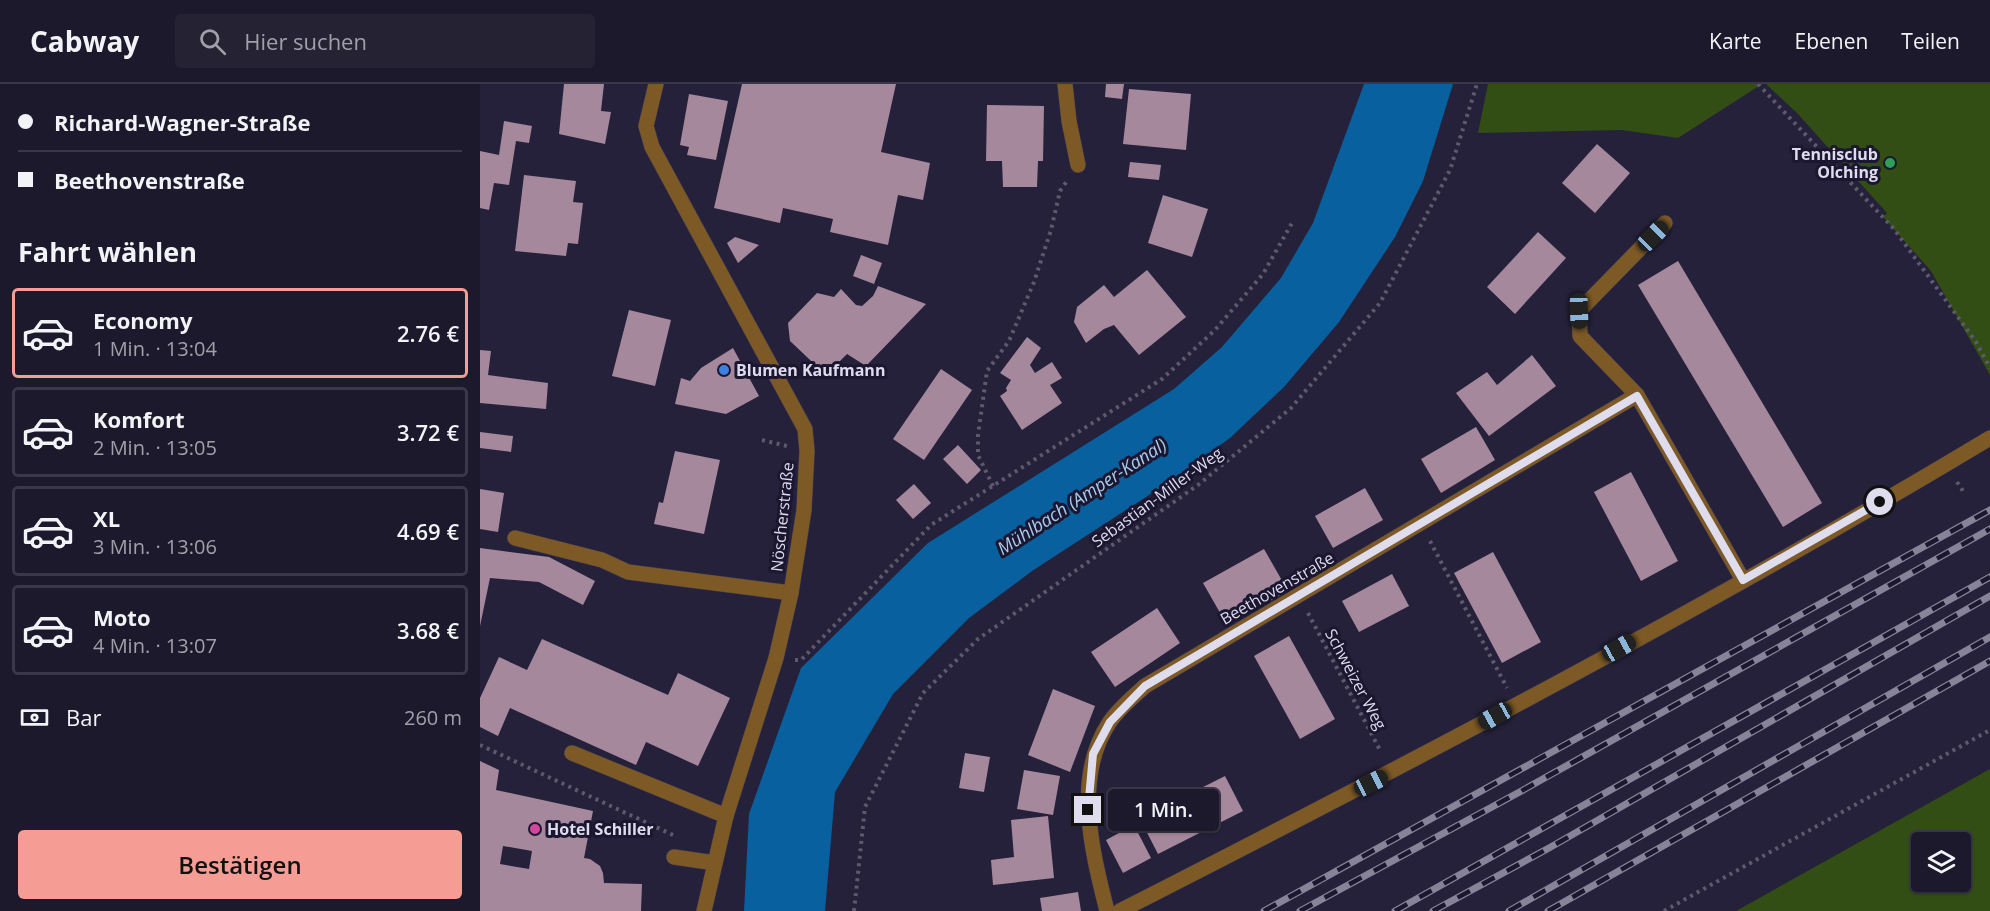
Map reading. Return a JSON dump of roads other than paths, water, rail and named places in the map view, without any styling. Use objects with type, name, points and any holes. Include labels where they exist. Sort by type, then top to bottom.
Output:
[{"type":"street","name":"Nöscherstraße","points":[[656,84],[646,126],[652,147],[805,429],[807,451],[804,510],[791,593],[776,658],[726,816],[704,911]]},
{"type":"street","points":[[1065,84],[1069,122],[1078,165]]},
{"type":"street","points":[[1665,223],[1579,311],[1580,336],[1637,396],[1743,580]]},
{"type":"street","name":"Beethovenstraße","points":[[1107,911],[1096,866],[1088,810],[1093,754],[1110,722],[1145,686],[1637,396]]},
{"type":"street","points":[[1120,911],[1392,772],[1516,705],[1743,580],[1990,438]]},
{"type":"street","points":[[515,538],[602,560],[628,572],[791,593]]},
{"type":"street","points":[[572,753],[726,816]]},
{"type":"street","points":[[674,857],[715,863]]},
{"type":"water","name":"Mühlbach (Amper-Kanal)","points":[[1364,84],[1453,84],[1423,181],[1395,237],[1339,322],[1284,387],[1230,438],[1169,482],[1032,571],[969,618],[893,694],[835,792],[825,911],[744,911],[749,814],[801,668],[928,543],[1174,389],[1222,347],[1281,278],[1313,223]]},
{"type":"railway","points":[[1264,911],[1990,510]]},
{"type":"railway","points":[[1300,911],[1525,789],[1990,529]]},
{"type":"railway","points":[[1395,911],[1990,577]]},
{"type":"railway","points":[[1433,911],[1549,848],[1990,596]]},
{"type":"railway","points":[[1509,911],[1990,637]]},
{"type":"railway","points":[[1548,911],[1990,661]]},
{"type":"place","name":"Tennisclub Olching","points":[[1890,163]]},
{"type":"place","name":"Blumen Kaufmann","points":[[724,370]]},
{"type":"place","name":"Hotel Schiller","points":[[535,829]]}]
